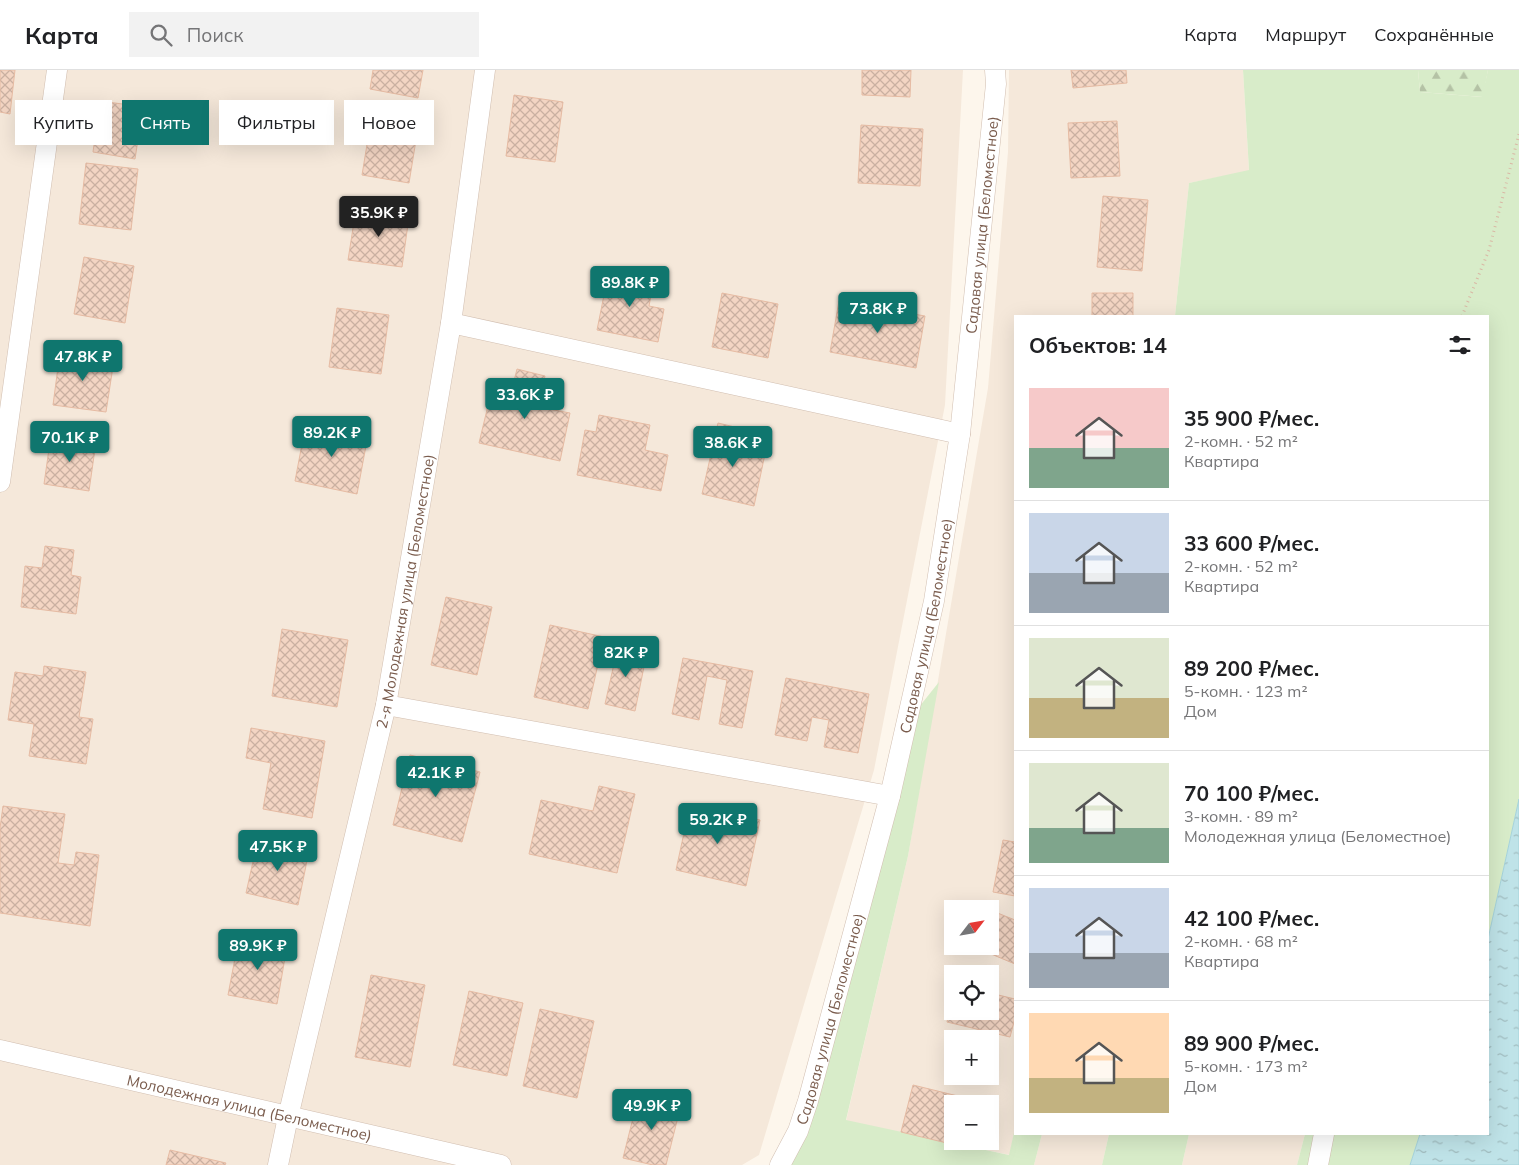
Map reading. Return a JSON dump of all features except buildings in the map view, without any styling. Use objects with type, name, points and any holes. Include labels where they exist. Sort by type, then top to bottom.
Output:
[{"type":"street","points":[[0,482],[4,423],[57,70]]},
{"type":"street","name":"2-я Молодежная улица (Беломестное)","points":[[278,1165],[386,705],[450,323],[485,70]]},
{"type":"street","name":"Садовая улица (Беломестное)","points":[[780,1165],[798,1131],[808,1101],[890,796],[934,601],[960,434],[996,84],[995,70]]},
{"type":"street","points":[[450,323],[960,434]]},
{"type":"street","points":[[386,705],[890,796]]},
{"type":"street","name":"Молодежная улица (Беломестное)","points":[[0,1050],[501,1165]]},
{"type":"street","points":[[1318,1165],[1324,1135]]},
{"type":"path","points":[[1462,315],[1489,250],[1519,134]]},
{"type":"shaded area","points":[[0,70],[963,70],[945,405],[874,770],[759,1155],[742,1165],[0,1165]]},
{"type":"shaded area","points":[[1009,70],[1243,70],[1249,171],[1189,183],[1175,315],[1014,315],[1014,1133],[1010,1155],[986,1150],[999,1150],[999,1095],[944,1095],[944,1141],[846,1121],[908,856],[988,388],[1008,152]]},
{"type":"shaded area","points":[[1042,1135],[1109,1135],[1102,1165],[1034,1165]]},
{"type":"shaded area","points":[[1189,1135],[1305,1135],[1297,1165],[1182,1165]]},
{"type":"green space","points":[[1243,70],[1418,70],[1420,92],[1482,97],[1488,70],[1519,70],[1519,799],[1489,934],[1489,315],[1175,315],[1189,183],[1249,170]]},
{"type":"green space","points":[[1418,70],[1488,70],[1483,97],[1420,92]]},
{"type":"green space","points":[[939,682],[908,856],[846,1120],[944,1141],[944,1150],[986,1150],[1009,1155],[1014,1132],[1014,1135],[1042,1135],[1034,1165],[780,1165],[907,722]]},
{"type":"green space","points":[[1109,1135],[1189,1135],[1182,1165],[1102,1165]]},
{"type":"green space","points":[[1305,1135],[1420,1135],[1410,1165],[1297,1165]]},
{"type":"water","points":[[1519,799],[1519,1165],[1410,1165],[1420,1135],[1489,1135],[1489,934]]}]
